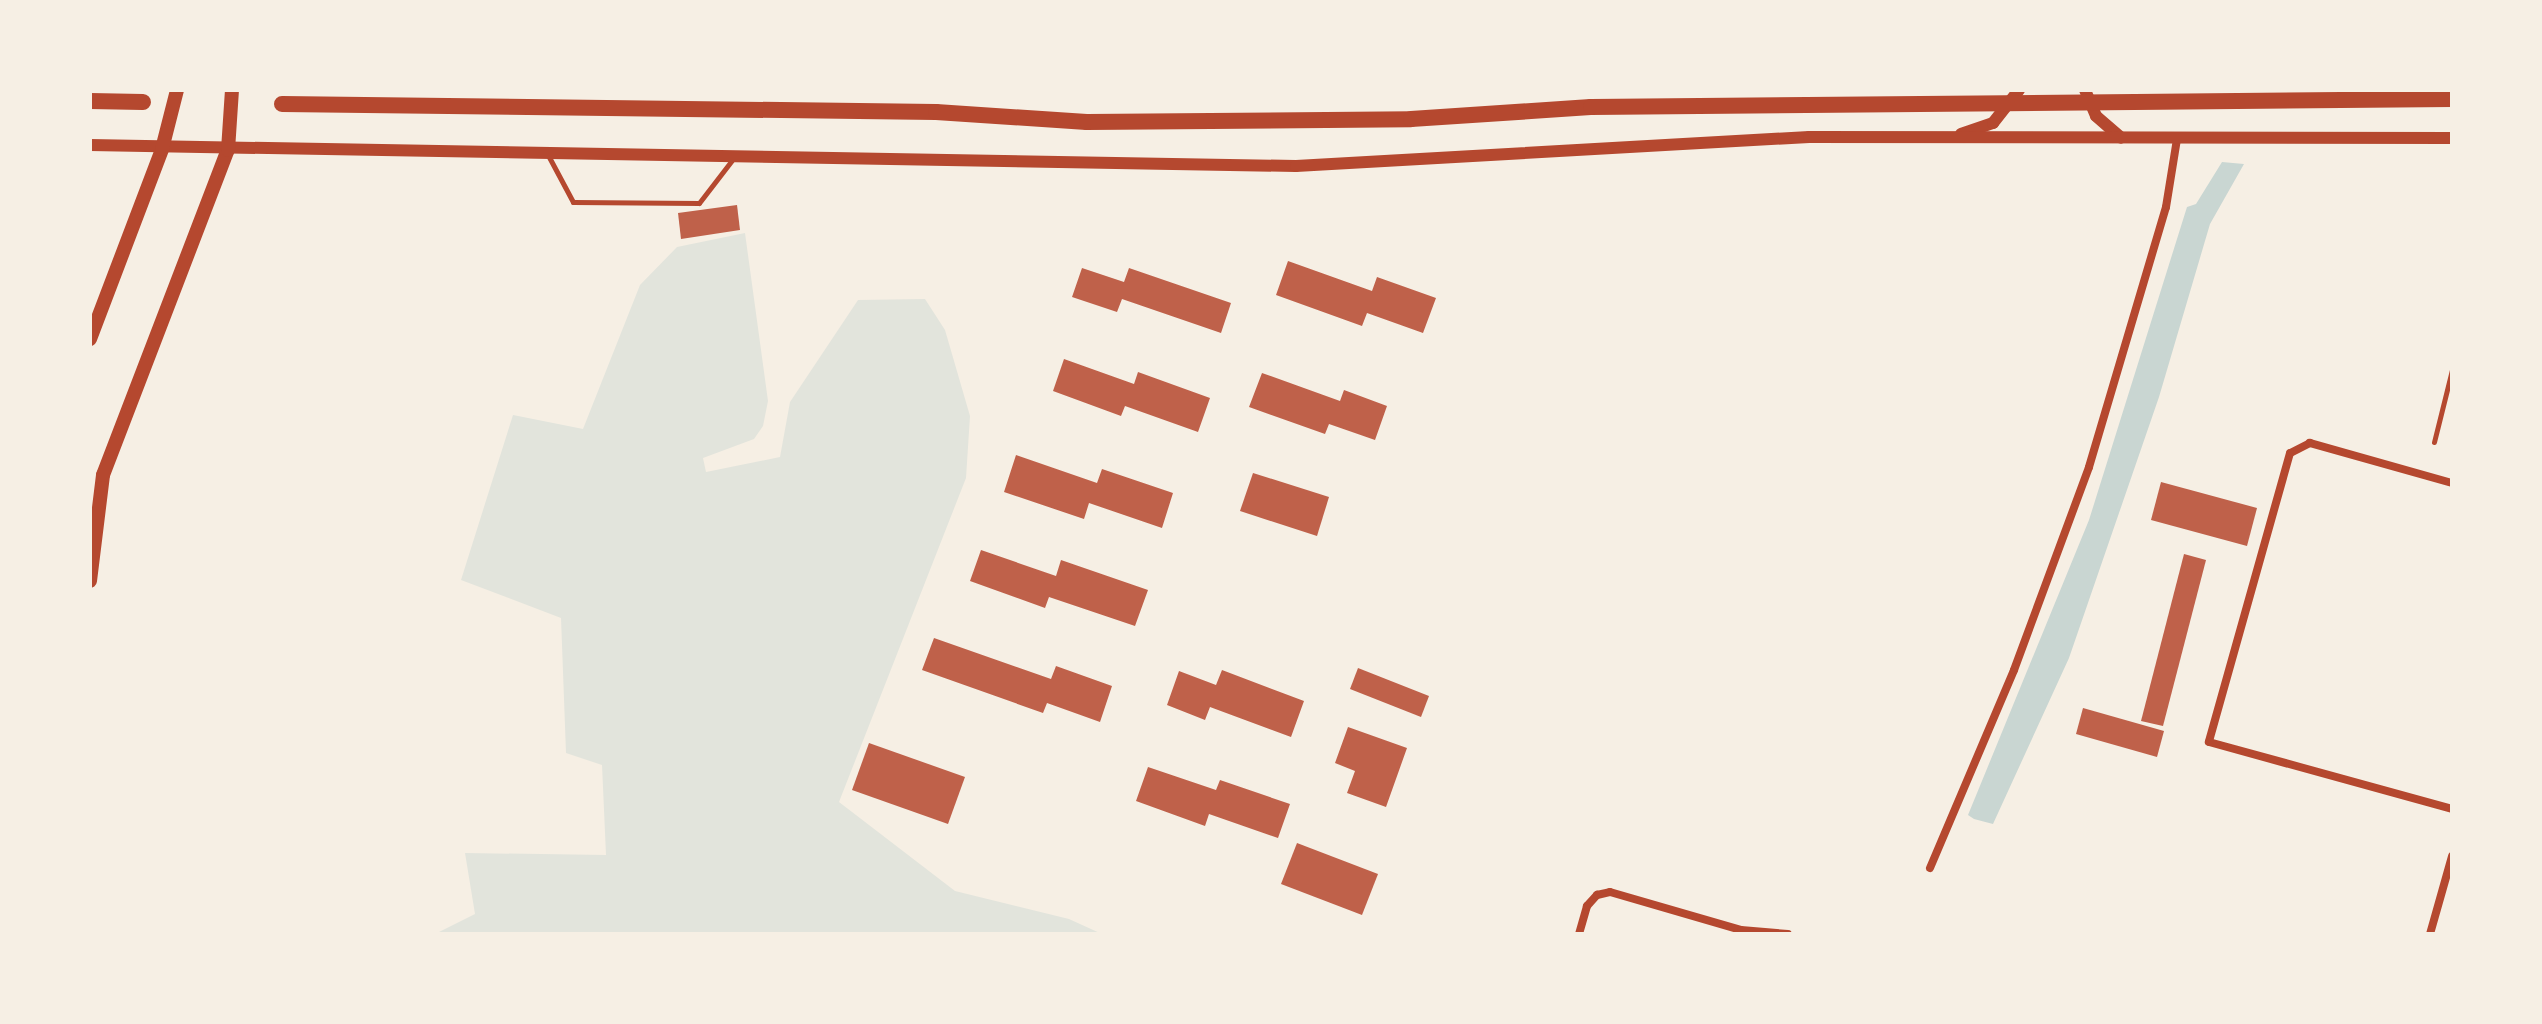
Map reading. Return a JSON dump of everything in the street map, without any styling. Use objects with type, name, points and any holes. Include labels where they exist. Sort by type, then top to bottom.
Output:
[{"type":"highway","points":[[282,104],[936,112],[1087,122],[1411,119],[1591,107],[2452,99]]},
{"type":"highway","points":[[90,101],[143,102]]},
{"type":"main road","points":[[90,339],[162,149],[177,90]]},
{"type":"main road","points":[[90,581],[103,475],[228,150],[232,90]]},
{"type":"street","points":[[1951,137],[1993,123],[2019,90]]},
{"type":"street","points":[[2085,90],[2096,116],[2121,138]]},
{"type":"street","points":[[90,145],[549,157],[732,160],[958,158],[1096,166],[1296,166],[1425,163],[1604,145],[1951,137],[2452,138]]},
{"type":"street","points":[[1930,868],[2014,670],[2089,467],[2163,221],[2177,139]]},
{"type":"street","points":[[2452,483],[2310,443],[2290,453],[2209,742],[2452,809]]},
{"type":"street","points":[[2430,934],[2452,856]]},
{"type":"street","points":[[1579,934],[1587,906],[1597,895],[1610,892],[1740,932],[1788,934]]},
{"type":"lane","points":[[549,157],[573,202],[699,203],[732,160]]},
{"type":"lane","points":[[2434,442],[2452,370]]},
{"type":"shaded area","points":[[2222,162],[2244,164],[2210,224],[2159,397],[2069,658],[1993,824],[1974,819],[1968,815],[2089,520],[2187,207],[2196,204]]},
{"type":"shaded area","points":[[745,233],[768,401],[763,426],[754,439],[703,458],[706,472],[780,457],[790,402],[858,300],[925,299],[945,330],[970,416],[966,478],[839,802],[955,891],[1069,919],[1102,934],[435,934],[475,914],[465,853],[606,855],[602,765],[566,753],[561,618],[461,580],[513,415],[583,429],[640,285],[677,247]]},
{"type":"building","points":[[737,205],[740,230],[681,239],[678,213]]},
{"type":"building","points":[[1288,261],[1372,291],[1377,277],[1436,298],[1423,333],[1367,313],[1362,326],[1276,295]]},
{"type":"building","points":[[1082,268],[1124,282],[1129,268],[1231,303],[1221,333],[1122,299],[1117,312],[1072,297]]},
{"type":"building","points":[[1064,359],[1134,384],[1138,372],[1210,398],[1198,432],[1125,406],[1121,416],[1053,391]]},
{"type":"building","points":[[1262,373],[1340,401],[1344,390],[1387,406],[1375,440],[1329,424],[1325,434],[1249,407]]},
{"type":"building","points":[[1016,455],[1097,483],[1102,469],[1173,493],[1162,528],[1089,503],[1084,519],[1004,492]]},
{"type":"building","points":[[1253,473],[1329,497],[1317,536],[1240,511]]},
{"type":"building","points":[[2161,482],[2257,508],[2247,546],[2151,520]]},
{"type":"building","points":[[981,550],[1056,576],[1061,560],[1148,590],[1135,626],[1049,597],[1045,608],[970,581]]},
{"type":"building","points":[[2184,554],[2206,560],[2163,726],[2141,721]]},
{"type":"building","points":[[934,638],[1051,679],[1056,666],[1112,686],[1100,722],[1047,703],[1043,713],[922,670]]},
{"type":"building","points":[[1358,668],[1429,696],[1421,717],[1350,689]]},
{"type":"building","points":[[1222,670],[1304,701],[1291,737],[1210,707],[1205,720],[1167,705],[1179,671],[1216,685]]},
{"type":"building","points":[[2083,708],[2164,731],[2157,757],[2076,734]]},
{"type":"building","points":[[1348,727],[1407,748],[1386,807],[1347,793],[1355,771],[1335,763]]},
{"type":"building","points":[[869,743],[965,777],[948,824],[852,790]]},
{"type":"building","points":[[1148,767],[1216,790],[1220,780],[1290,804],[1278,838],[1209,814],[1205,826],[1136,801]]},
{"type":"building","points":[[1297,843],[1378,874],[1362,915],[1281,884]]}]
